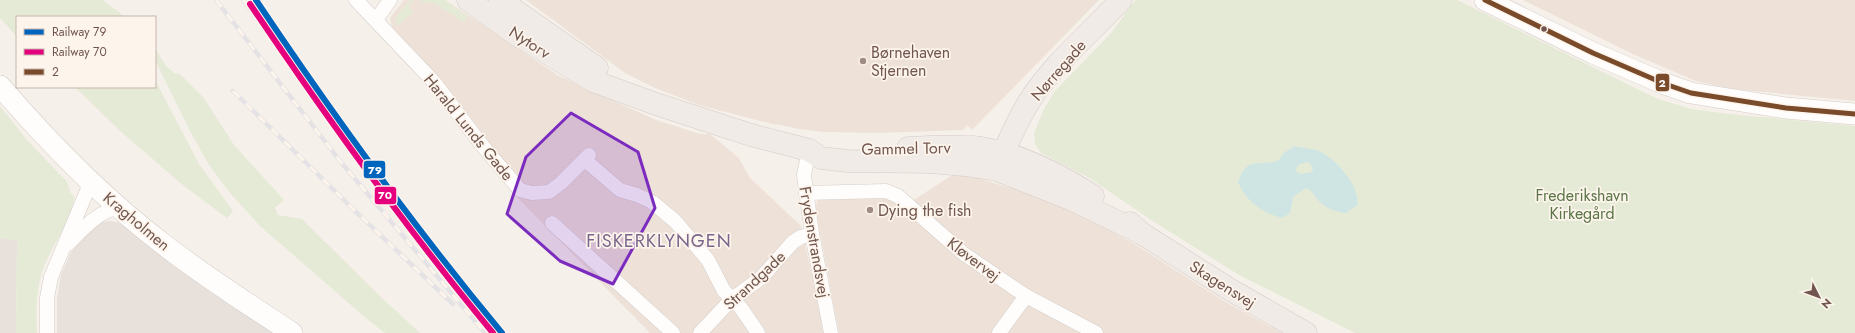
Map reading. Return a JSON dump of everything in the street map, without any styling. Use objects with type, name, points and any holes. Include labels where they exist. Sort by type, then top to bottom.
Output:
[{"type":"main road","name":"Nytorv","points":[[468,0],[514,33],[597,75]]},
{"type":"main road","name":"Nytorv","points":[[500,0],[597,75]]},
{"type":"main road","name":"Nørregade","points":[[1000,162],[1016,125],[1030,100],[1046,79],[1121,0]]},
{"type":"main road","name":"Gammel Torv","points":[[597,75],[632,94],[656,104],[743,133],[809,150],[827,147],[855,149],[942,147],[980,148],[1000,162]]},
{"type":"main road","name":"Skagensvej","points":[[1000,162],[1073,200],[1141,232],[1229,290],[1306,333]]},
{"type":"street","name":"Harald Lunds Gade","points":[[356,0],[434,82],[481,144],[520,190],[532,193],[549,192],[561,183],[587,157],[620,190],[652,202],[676,222],[708,260],[724,291],[731,300]]},
{"type":"street","points":[[376,20],[390,0]]},
{"type":"street","points":[[1486,0],[1593,53],[1665,84],[1691,93],[1786,108],[1855,114]]},
{"type":"street","name":"Kragholmen","points":[[0,86],[56,148],[119,207],[167,247],[292,333]]},
{"type":"street","name":"Frydenstrandsvej","points":[[809,150],[804,175],[806,193],[812,234],[831,333]]},
{"type":"street","points":[[46,333],[47,298],[51,277],[87,191],[89,180]]},
{"type":"street","name":"Kløvervej","points":[[806,193],[886,191],[898,196],[964,254],[1026,296],[1096,333]]},
{"type":"street","points":[[63,249],[88,223],[108,209],[119,207]]},
{"type":"street","points":[[552,223],[673,333]]},
{"type":"street","name":"Strandgade","points":[[700,333],[731,300],[761,278],[793,242],[801,237],[812,234]]},
{"type":"street","points":[[999,333],[1026,296]]},
{"type":"street","points":[[731,300],[741,308],[758,333]]},
{"type":"highlighted area","points":[[571,113],[638,152],[655,208],[613,284],[560,261],[507,214],[526,157]]},
{"type":"shaded area","name":"FISKERKLYNGEN","points":[[404,0],[445,0],[559,76],[656,120],[700,134],[710,134],[739,158],[750,178],[801,226],[825,333],[650,333],[506,186],[515,178],[460,104],[392,27],[390,18]]},
{"type":"shaded area","points":[[526,0],[1099,0],[972,130],[967,125],[963,130],[880,133],[824,132],[799,129],[776,125],[699,105],[655,88],[625,73]]},
{"type":"shaded area","points":[[1523,0],[1855,0],[1855,101],[1733,89],[1696,81],[1635,55]]},
{"type":"shaded area","points":[[957,172],[1024,192],[1090,219],[1133,243],[1224,301],[1282,333],[839,333],[815,207],[818,200],[826,197],[890,198],[903,207]]},
{"type":"shaded area","points":[[111,221],[120,223],[185,273],[273,333],[57,333],[57,299],[61,275],[71,252],[83,236],[103,222]]},
{"type":"shaded area","points":[[0,238],[17,240],[16,333],[0,333]]},
{"type":"green space","points":[[0,0],[103,0],[122,16],[16,16],[16,36],[0,18]]},
{"type":"green space","points":[[410,0],[414,0],[408,6],[413,12],[398,26],[395,19]]},
{"type":"green space","points":[[421,0],[445,0],[468,17],[464,22],[432,2],[423,3]]},
{"type":"green space","name":"Frederikshavn Kirkegård","points":[[1136,0],[1457,0],[1658,99],[1691,109],[1855,126],[1855,333],[1355,333],[1239,275],[1151,220],[1091,179],[1041,153],[1035,144],[1034,133],[1044,109],[1055,91],[1112,32]]},
{"type":"green space","points":[[156,50],[166,66],[174,73],[181,75],[204,98],[234,145],[284,200],[275,208],[278,215],[302,219],[384,300],[420,333],[385,333],[260,226],[230,193],[209,165],[190,131],[156,62]]},
{"type":"green space","points":[[156,82],[199,164],[233,211],[227,218],[184,186],[119,130],[76,88],[156,88]]},
{"type":"green space","points":[[0,106],[27,140],[67,182],[71,194],[74,196],[73,205],[66,224],[45,263],[42,272],[37,302],[37,333],[16,333],[17,240],[0,238]]},
{"type":"water","points":[[1294,146],[1316,150],[1325,155],[1339,166],[1346,174],[1355,190],[1357,205],[1346,213],[1334,211],[1323,205],[1312,191],[1306,188],[1293,197],[1290,213],[1282,218],[1274,216],[1261,209],[1250,201],[1238,182],[1241,174],[1245,169],[1253,164],[1278,161],[1284,153]],"holes":[[[1308,162],[1313,168],[1312,172],[1301,174],[1295,171],[1298,165]]]},
{"type":"railway","points":[[216,0],[340,161],[485,333]]},
{"type":"railway","points":[[243,0],[357,148]]},
{"type":"railway","points":[[233,91],[352,208],[453,304]]},
{"type":"rail line","name":"79","points":[[256,0],[344,128],[375,170],[437,252],[502,333]]},
{"type":"rail line","name":"70","points":[[250,4],[367,172],[493,333]]},
{"type":"transit line","name":"2","points":[[1485,0],[1593,53],[1665,84],[1691,93],[1786,108],[1855,114]]},
{"type":"place","name":"Børnehaven Stjernen","points":[[863,61]]},
{"type":"place","name":"Dying the fish","points":[[870,210]]},
{"type":"district","name":"FISKERKLYNGEN","points":[[659,241]]}]
